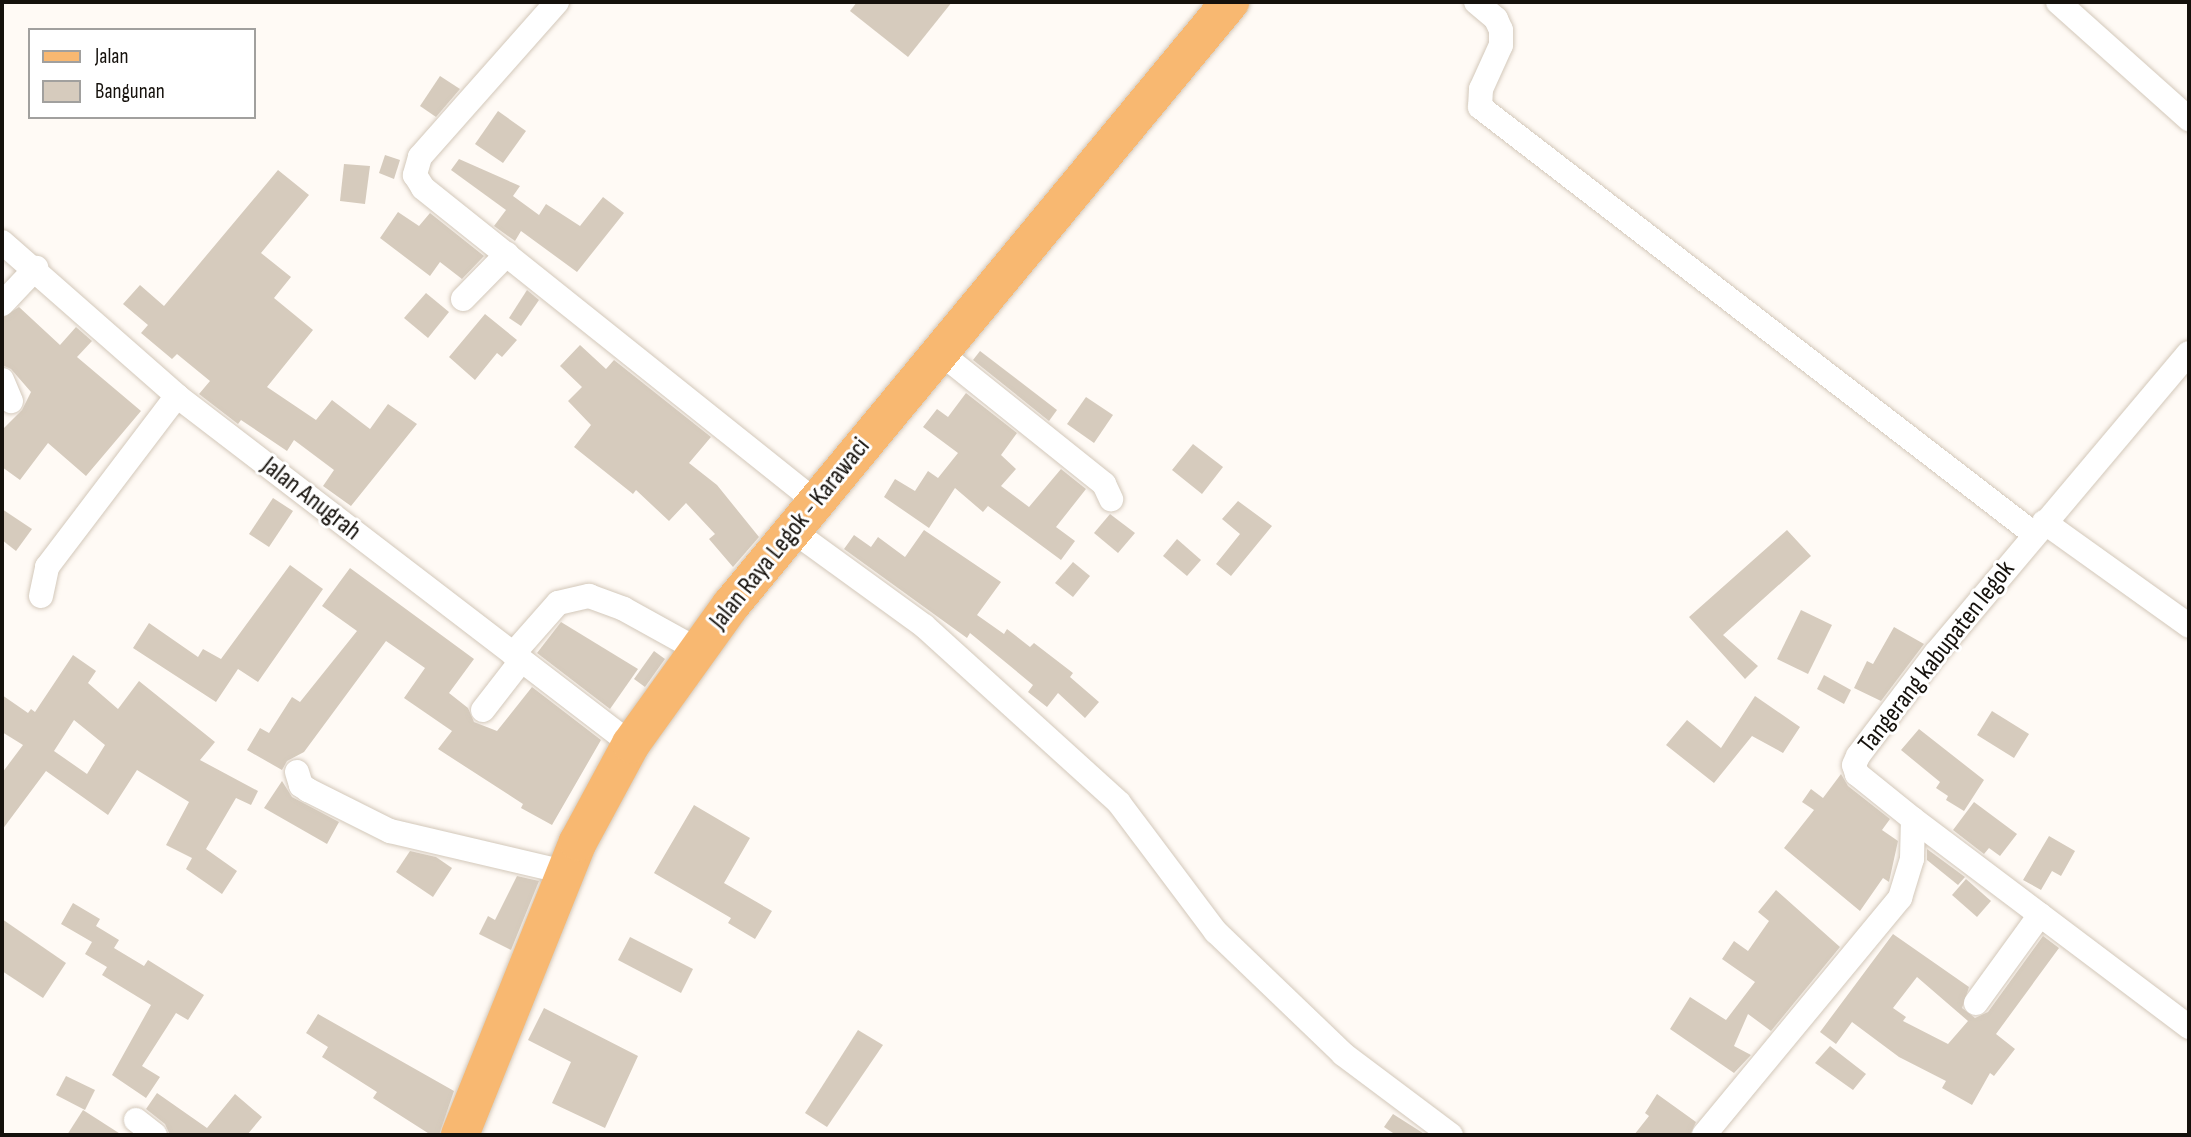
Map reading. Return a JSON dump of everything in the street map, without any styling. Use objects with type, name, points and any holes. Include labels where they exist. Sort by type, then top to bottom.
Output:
[{"type":"main road","name":"Jalan Raya Legok - Karawaci","points":[[460,1135],[565,872],[631,744],[698,650],[804,516],[1230,2]]},
{"type":"street","points":[[557,2],[420,157],[415,175],[423,188],[507,254],[804,516],[1119,803],[1216,932],[1343,1054],[1451,1135]]},
{"type":"street","points":[[1476,2],[1496,19],[1501,30],[1501,45],[1481,89],[1480,107],[2039,528],[2189,626]]},
{"type":"street","points":[[2058,2],[2189,119]]},
{"type":"street","name":"Jalan Anugrah","points":[[2,242],[36,268],[177,396],[631,744]]},
{"type":"street","points":[[463,299],[507,254]]},
{"type":"street","points":[[2,304],[36,268]]},
{"type":"street","points":[[939,351],[1104,484],[1111,499]]},
{"type":"street","name":"Tangerang kabupaten legok","points":[[1913,819],[1857,774],[1854,765],[1936,653],[2189,353]]},
{"type":"street","points":[[41,596],[47,567],[177,396]]},
{"type":"street","points":[[483,710],[517,657],[558,603],[589,596],[624,609],[698,650]]},
{"type":"street","points":[[297,772],[301,785],[390,831],[565,872]]},
{"type":"street","points":[[1913,819],[2189,1027]]},
{"type":"street","points":[[1704,1135],[1900,898],[1912,859],[1913,819]]},
{"type":"street","points":[[1976,1003],[2040,915]]},
{"type":"building","points":[[857,2],[952,2],[908,57],[850,11]]},
{"type":"building","points":[[440,76],[460,89],[436,117],[420,106]]},
{"type":"building","points":[[498,111],[526,131],[503,163],[475,144]]},
{"type":"building","points":[[385,155],[400,160],[394,179],[379,173]]},
{"type":"building","points":[[459,159],[520,186],[513,196],[539,215],[546,204],[580,226],[603,197],[624,213],[577,272],[521,231],[515,241],[494,226],[506,210],[451,170]]},
{"type":"building","points":[[344,164],[370,166],[365,204],[340,201]]},
{"type":"building","points":[[278,170],[309,195],[261,253],[291,277],[274,298],[313,330],[267,387],[316,420],[332,400],[370,429],[388,404],[417,424],[351,506],[323,486],[334,470],[294,440],[287,451],[241,420],[238,424],[199,394],[210,381],[177,354],[172,359],[141,333],[148,325],[123,304],[140,285],[164,306]]},
{"type":"building","points":[[398,212],[419,226],[430,213],[484,256],[462,279],[440,262],[430,276],[380,238]]},
{"type":"building","points":[[527,290],[539,300],[521,326],[509,318]]},
{"type":"building","points":[[426,293],[449,312],[428,338],[404,318]]},
{"type":"building","points":[[19,307],[60,345],[76,327],[92,341],[77,357],[141,411],[86,476],[48,443],[20,480],[2,467],[2,430],[22,410],[31,392],[11,369],[2,365],[2,318]]},
{"type":"building","points":[[485,314],[517,340],[502,357],[497,353],[475,380],[449,357]]},
{"type":"building","points":[[580,345],[606,369],[614,360],[711,437],[689,463],[717,485],[759,537],[733,567],[709,539],[715,534],[686,503],[669,521],[636,490],[633,494],[574,447],[591,425],[568,401],[582,387],[560,366]]},
{"type":"building","points":[[980,351],[1057,410],[1049,421],[973,360]]},
{"type":"building","points":[[966,393],[1017,433],[1001,455],[1016,469],[1001,486],[1029,507],[1061,469],[1086,489],[1056,527],[1075,541],[1061,560],[988,506],[983,512],[955,488],[929,528],[884,497],[895,479],[915,491],[928,471],[938,478],[958,453],[923,427],[937,409],[948,417]]},
{"type":"building","points":[[1086,397],[1113,415],[1094,443],[1067,424]]},
{"type":"building","points":[[1193,444],[1223,467],[1202,494],[1172,470]]},
{"type":"building","points":[[273,498],[293,511],[269,547],[249,534]]},
{"type":"building","points":[[1238,501],[1272,526],[1231,576],[1216,564],[1240,534],[1222,519]]},
{"type":"building","points":[[2,509],[32,529],[16,551],[2,540]]},
{"type":"building","points":[[1110,514],[1135,533],[1118,553],[1094,533]]},
{"type":"building","points":[[924,530],[1001,582],[977,615],[1004,634],[1007,629],[1030,647],[1034,643],[1073,673],[1070,677],[1099,702],[1085,718],[1058,693],[1047,707],[1028,692],[1033,685],[970,633],[967,638],[844,549],[854,535],[871,547],[878,537],[905,557]]},
{"type":"building","points":[[1787,530],[1811,556],[1723,635],[1758,666],[1745,679],[1689,617]]},
{"type":"building","points":[[1177,539],[1201,560],[1187,576],[1163,556]]},
{"type":"building","points":[[1073,562],[1090,576],[1073,597],[1055,583]]},
{"type":"building","points":[[290,565],[323,589],[258,682],[238,669],[216,702],[133,648],[149,623],[198,657],[203,649],[221,659]]},
{"type":"building","points":[[350,568],[474,659],[449,693],[468,708],[474,722],[497,731],[532,687],[601,740],[552,825],[521,808],[523,804],[438,749],[452,731],[404,698],[425,668],[386,641],[304,752],[287,761],[282,770],[247,750],[260,728],[269,733],[292,697],[300,702],[357,631],[322,606]]},
{"type":"building","points":[[1801,610],[1832,625],[1808,674],[1777,659]]},
{"type":"building","points":[[561,622],[638,669],[610,709],[537,653]]},
{"type":"building","points":[[1894,627],[1924,644],[1881,701],[1854,688],[1867,661],[1873,664]]},
{"type":"building","points":[[654,651],[665,659],[645,687],[634,679]]},
{"type":"building","points":[[73,655],[96,671],[88,683],[118,709],[139,681],[215,742],[200,760],[258,791],[251,805],[236,798],[206,849],[237,871],[222,894],[186,869],[192,858],[166,845],[189,802],[137,770],[108,815],[46,771],[2,830],[2,773],[23,745],[2,732],[2,695],[28,713],[31,709],[35,712]],"holes":[[[74,720],[105,745],[87,774],[54,751]]]},
{"type":"building","points":[[1824,675],[1851,690],[1844,704],[1817,689]]},
{"type":"building","points":[[1755,696],[1800,727],[1783,753],[1752,736],[1714,783],[1666,745],[1687,720],[1721,748]]},
{"type":"building","points":[[1992,711],[2029,734],[2014,758],[1977,735]]},
{"type":"building","points":[[1919,729],[1984,780],[1964,811],[1946,800],[1948,796],[1936,788],[1940,782],[1901,750]]},
{"type":"building","points":[[1841,774],[1848,786],[1890,819],[1882,830],[1898,841],[1889,882],[1883,878],[1860,911],[1784,848],[1814,810],[1802,802],[1811,789],[1823,798]]},
{"type":"building","points":[[282,781],[292,797],[339,822],[327,844],[264,808]]},
{"type":"building","points":[[1974,802],[2017,834],[2000,856],[1989,848],[1984,854],[1953,830]]},
{"type":"building","points":[[694,805],[750,838],[724,883],[772,911],[755,939],[728,923],[731,918],[654,873]]},
{"type":"building","points":[[2049,836],[2075,851],[2061,876],[2052,871],[2041,890],[2023,880]]},
{"type":"building","points":[[1927,849],[1965,877],[1958,885],[1927,860]]},
{"type":"building","points":[[410,851],[436,857],[452,868],[433,897],[396,872]]},
{"type":"building","points":[[517,876],[539,881],[511,950],[479,934],[488,916],[495,920]]},
{"type":"building","points":[[1966,879],[1991,901],[1977,917],[1952,895]]},
{"type":"building","points":[[1776,890],[1840,947],[1771,1031],[1748,1014],[1734,1046],[1751,1055],[1734,1073],[1670,1029],[1690,997],[1726,1020],[1755,982],[1722,959],[1734,941],[1748,951],[1769,921],[1758,912]]},
{"type":"building","points":[[73,903],[100,919],[96,926],[119,940],[114,948],[144,966],[148,960],[204,995],[188,1020],[176,1013],[142,1066],[160,1077],[146,1098],[112,1075],[151,1005],[102,975],[107,967],[85,954],[92,942],[61,924]]},
{"type":"building","points":[[2,919],[66,963],[43,998],[2,971]]},
{"type":"building","points":[[1893,934],[1969,987],[1962,1008],[1975,1018],[1988,1012],[2043,936],[2059,948],[1996,1034],[2015,1049],[1994,1076],[1990,1073],[1972,1105],[1942,1088],[1946,1081],[1899,1057],[1852,1022],[1836,1044],[1820,1032]],"holes":[[[1917,977],[1968,1021],[1948,1044],[1903,1021],[1906,1017],[1893,1008]]]},
{"type":"building","points":[[630,937],[693,969],[681,993],[618,960]]},
{"type":"building","points":[[544,1008],[638,1056],[605,1128],[552,1103],[571,1062],[528,1040]]},
{"type":"building","points":[[318,1014],[454,1091],[439,1135],[431,1135],[373,1098],[377,1092],[322,1057],[328,1047],[306,1033]]},
{"type":"building","points":[[858,1030],[883,1045],[827,1127],[805,1113]]},
{"type":"building","points":[[1830,1046],[1866,1074],[1853,1090],[1815,1063]]},
{"type":"building","points":[[66,1076],[95,1090],[85,1110],[56,1095]]},
{"type":"building","points":[[157,1093],[207,1128],[235,1094],[262,1117],[247,1135],[170,1135],[165,1124],[146,1109]]},
{"type":"building","points":[[1657,1094],[1696,1122],[1690,1135],[1634,1135],[1649,1116],[1645,1113]]},
{"type":"building","points":[[83,1110],[122,1135],[67,1135]]},
{"type":"building","points":[[1393,1114],[1426,1135],[1396,1135],[1384,1127]]}]
